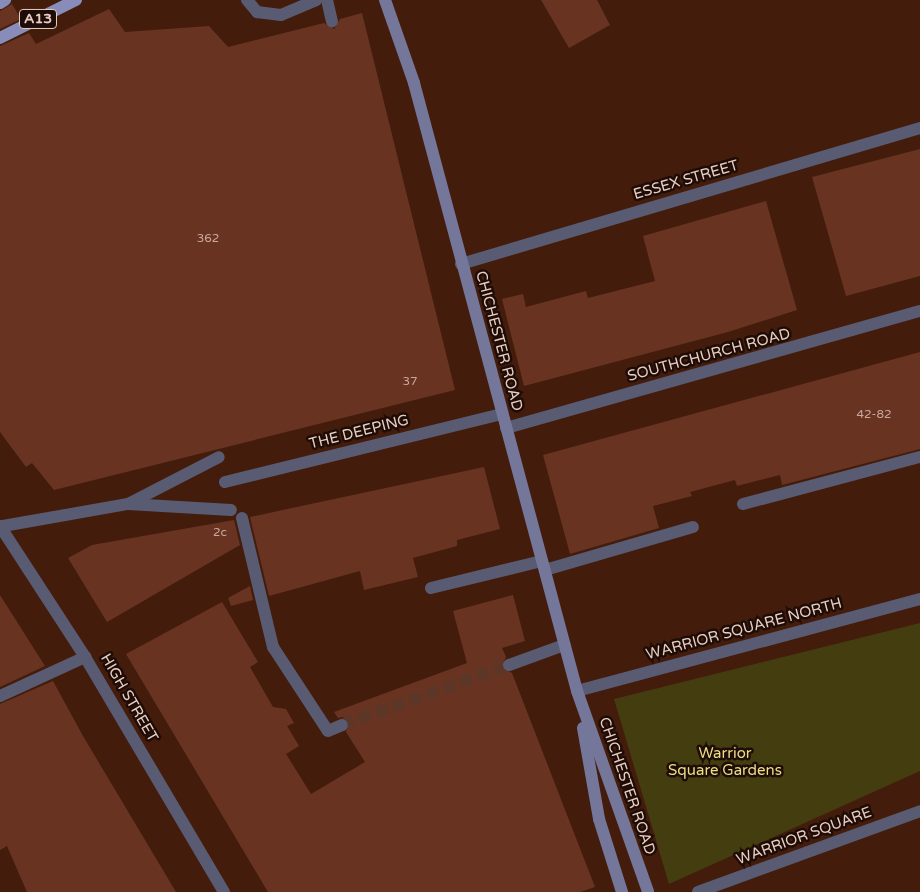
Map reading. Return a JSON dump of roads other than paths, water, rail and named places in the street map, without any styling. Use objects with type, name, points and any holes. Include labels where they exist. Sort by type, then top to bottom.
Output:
[{"type":"main road","name":"A13","points":[[0,38],[76,0]]},
{"type":"street","points":[[247,0],[256,12],[281,15],[311,3]]},
{"type":"street","points":[[327,0],[332,22]]},
{"type":"street","name":"CHICHESTER ROAD","points":[[385,0],[414,82],[461,264],[577,691],[648,892]]},
{"type":"street","name":"ESSEX STREET","points":[[461,264],[920,128]]},
{"type":"street","name":"SOUTHCHURCH ROAD","points":[[506,428],[920,311]]},
{"type":"street","name":"THE DEEPING","points":[[225,482],[502,414]]},
{"type":"street","points":[[128,504],[219,457]]},
{"type":"street","points":[[743,504],[920,457]]},
{"type":"street","points":[[2,526],[128,504],[231,510]]},
{"type":"street","points":[[242,518],[272,647],[328,731],[342,725]]},
{"type":"street","name":"HIGH STREET","points":[[2,526],[85,657],[224,892]]},
{"type":"street","points":[[431,588],[544,565],[693,527]]},
{"type":"street","name":"WARRIOR SQUARE NORTH","points":[[577,691],[920,599]]},
{"type":"street","points":[[509,665],[564,645]]},
{"type":"street","points":[[0,696],[85,657]]},
{"type":"street","name":"CHICHESTER ROAD","points":[[577,691],[599,819],[622,892]]},
{"type":"street","name":"WARRIOR SQUARE","points":[[698,892],[920,812]]},
{"type":"tunnel","points":[[342,725],[509,665]]},
{"type":"park label","name":"Warrior Square Gardens","points":[[725,762]]}]
